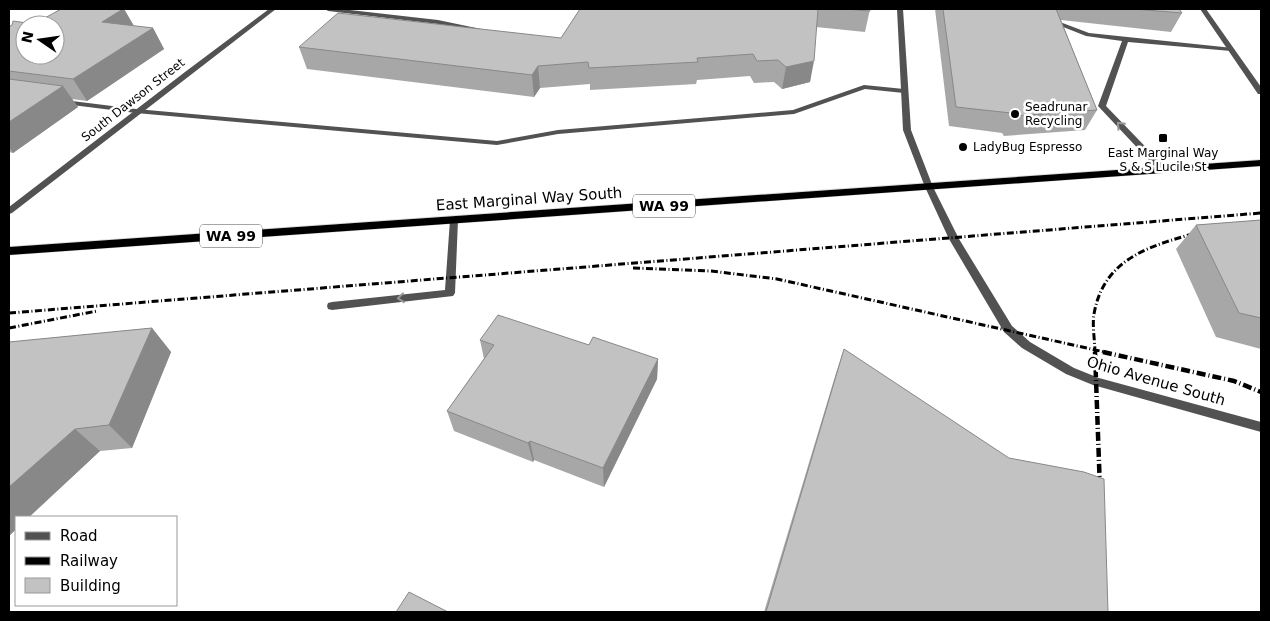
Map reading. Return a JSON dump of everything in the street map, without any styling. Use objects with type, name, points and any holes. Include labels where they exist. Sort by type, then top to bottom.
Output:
[{"type":"highway","name":"East Marginal Way South","points":[[9,251],[1261,163]]},
{"type":"street","points":[[258,9],[272,10]]},
{"type":"street","points":[[328,9],[402,17],[482,30]]},
{"type":"street","name":"Ohio Avenue South","points":[[900,9],[907,130],[929,187],[954,239],[1008,329],[1026,345],[1070,371],[1098,382],[1261,427]]},
{"type":"street","points":[[1203,9],[1261,92]]},
{"type":"street","name":"South Dawson Street","points":[[9,211],[136,111],[272,10]]},
{"type":"street","points":[[1042,17],[1088,35],[1231,49]]},
{"type":"street","points":[[1126,40],[1102,106],[1162,170]]},
{"type":"street","points":[[54,101],[136,111],[497,143],[558,132],[794,112],[864,87],[904,91]]},
{"type":"street","points":[[332,306],[450,293],[454,220]]},
{"type":"building","points":[[61,9],[123,9],[102,22],[153,28],[73,79],[9,71],[9,27],[13,21],[15,21],[15,65],[65,65],[65,15],[50,15]]},
{"type":"building","points":[[580,9],[818,9],[814,61],[786,67],[778,60],[757,61],[753,54],[697,58],[698,62],[589,68],[588,62],[538,66],[532,75],[299,47],[338,13],[561,38]]},
{"type":"building","points":[[845,9],[870,9],[870,11]]},
{"type":"building","points":[[943,9],[1056,9],[1097,110],[1014,116],[1011,113],[956,107]]},
{"type":"building","points":[[1134,9],[1179,9],[1182,13]]},
{"type":"building","points":[[9,79],[63,86],[9,122]]},
{"type":"building","points":[[1261,220],[1261,318],[1239,313],[1196,225]]},
{"type":"building","points":[[498,315],[589,345],[593,337],[658,359],[603,468],[530,441],[528,443],[447,411],[494,345],[480,340]]},
{"type":"building","points":[[152,328],[109,425],[75,429],[9,487],[9,342]]},
{"type":"building","points":[[844,349],[1009,458],[1084,472],[1104,479],[1108,612],[766,612]]},
{"type":"building","points":[[409,592],[448,612],[396,612]]},
{"type":"railway","points":[[9,313],[1261,213]]},
{"type":"railway","points":[[1095,350],[1094,314],[1100,294],[1108,279],[1120,266],[1134,256],[1150,248],[1203,231]]},
{"type":"railway","points":[[633,268],[711,271],[777,279],[1095,350]]},
{"type":"railway","points":[[9,328],[97,311]]},
{"type":"railway","points":[[1095,350],[1109,353]]},
{"type":"railway","points":[[1095,352],[1100,490]]},
{"type":"railway","points":[[1103,352],[1234,381],[1261,392]]},
{"type":"place","name":"Seadrunar Recycling","points":[[1015,114]]},
{"type":"place","name":"East Marginal Way S & S Lucile St","points":[[1163,138]]},
{"type":"place","name":"LadyBug Espresso","points":[[963,147]]}]
